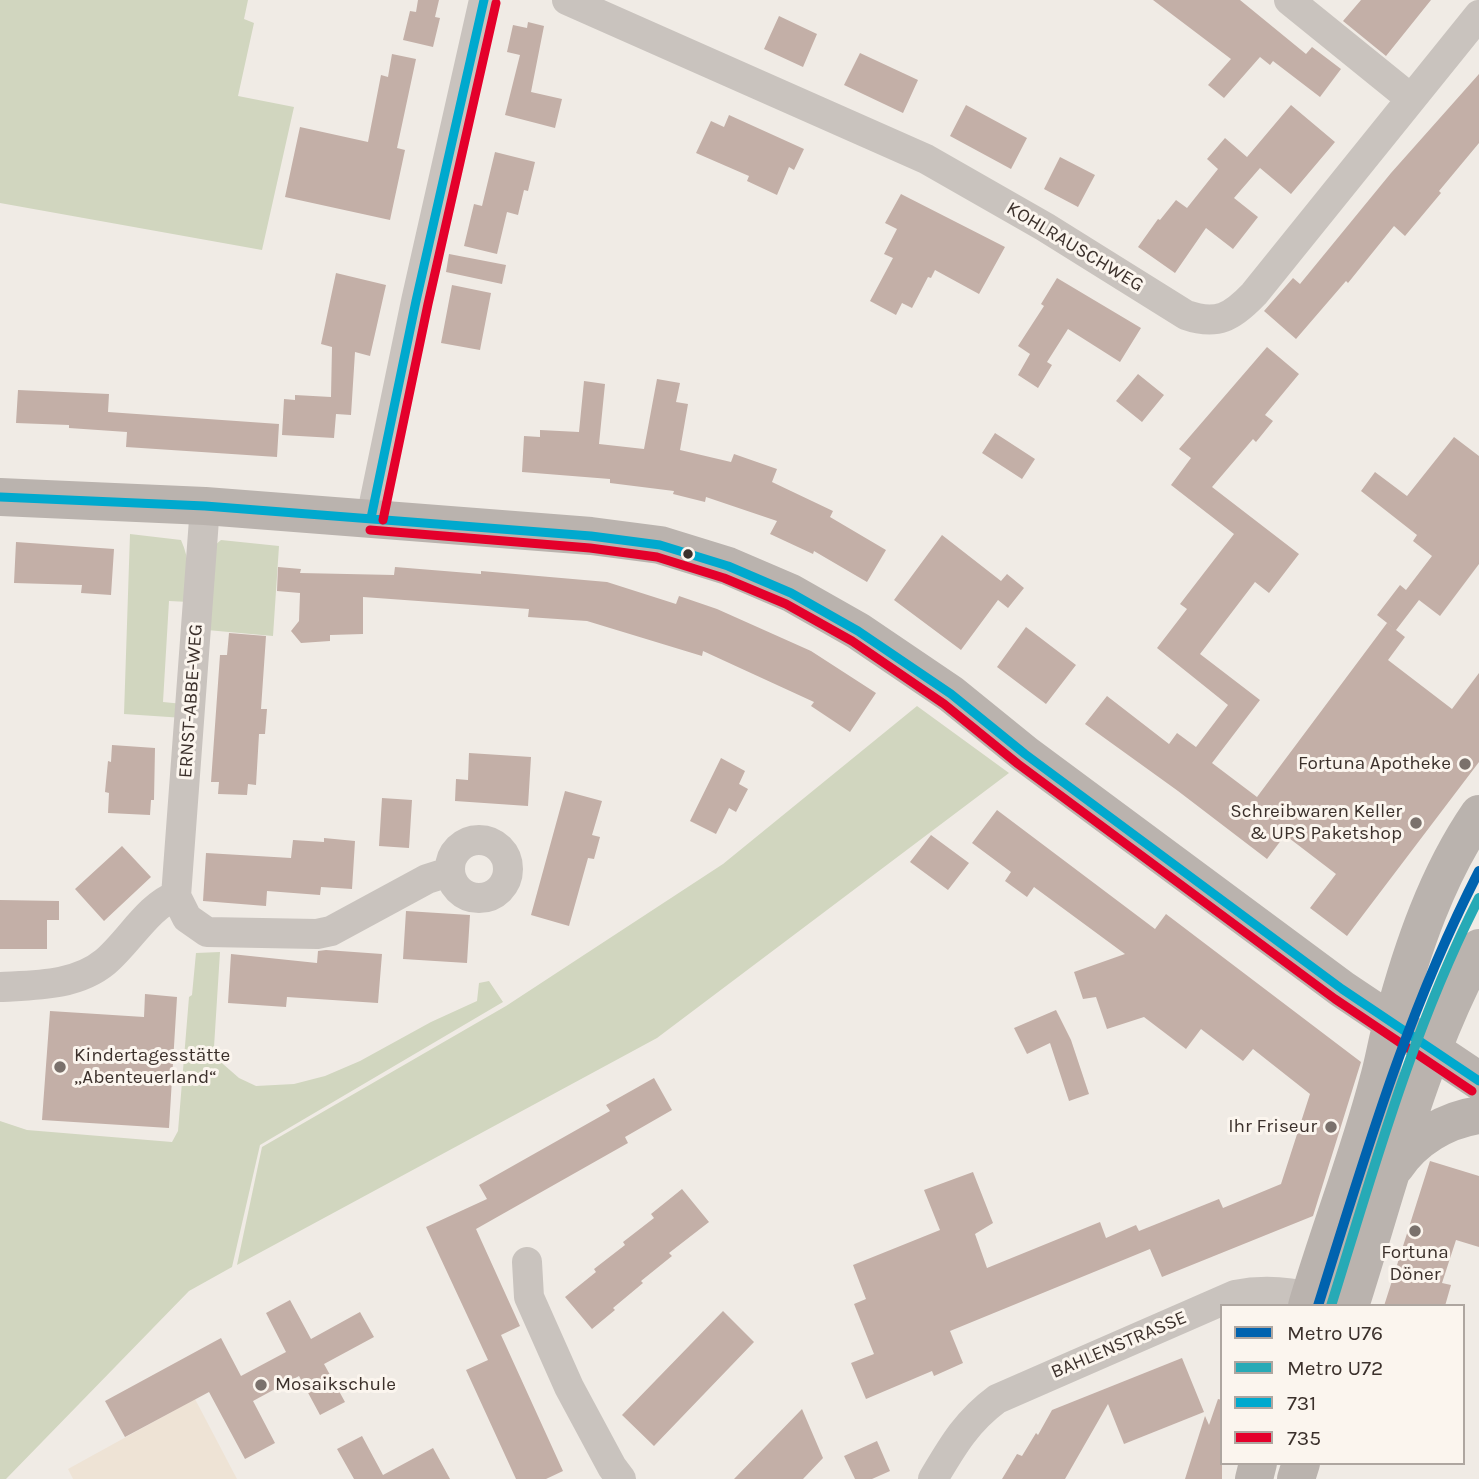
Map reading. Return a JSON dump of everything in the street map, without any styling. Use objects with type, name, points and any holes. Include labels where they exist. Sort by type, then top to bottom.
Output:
[{"type":"main road","points":[[0,498],[205,506],[591,536],[660,545],[728,566],[791,593],[858,631],[951,694],[1025,754],[1342,989],[1479,1081]]},
{"type":"main road","points":[[1320,1303],[1412,954],[1462,839],[1479,814]]},
{"type":"main road","points":[[1351,1304],[1431,1048],[1453,997],[1479,948]]},
{"type":"main road","points":[[1392,1172],[1404,1154],[1434,1130],[1466,1116],[1479,1115]]},
{"type":"street","points":[[370,518],[484,0]]},
{"type":"street","name":"KOHLRAUSCHWEG","points":[[566,0],[926,159],[1045,227],[1186,315],[1203,321],[1218,320],[1230,315],[1254,294],[1479,15]]},
{"type":"street","points":[[1289,0],[1410,98]]},
{"type":"street","name":"ERNST-ABBE-WEG","points":[[176,896],[205,506]]},
{"type":"street","points":[[0,987],[45,984],[86,974],[103,964],[118,950],[164,900],[176,896],[187,918],[207,932],[317,934],[331,931],[427,879],[449,872]]},
{"type":"street","points":[[527,1262],[529,1297],[609,1475]]},
{"type":"street","name":"BAHLENSTRASSE","points":[[933,1479],[964,1428],[977,1414],[1015,1389],[1235,1295],[1257,1290],[1276,1290],[1320,1303]]},
{"type":"green space","points":[[0,0],[248,0],[244,19],[254,23],[238,96],[294,107],[262,250],[0,203]]},
{"type":"green space","points":[[130,534],[181,540],[186,555],[189,602],[169,601],[163,702],[183,704],[184,718],[124,714]]},
{"type":"green space","points":[[221,540],[279,546],[273,636],[207,630],[215,545]]},
{"type":"green space","points":[[917,706],[1009,773],[657,1038],[237,1265],[262,1147],[506,1006],[723,864]]},
{"type":"green space","points":[[220,952],[214,1047],[223,1064],[239,1078],[256,1086],[294,1084],[325,1076],[360,1061],[431,1022],[477,1001],[479,983],[489,981],[503,1002],[260,1145],[232,1267],[189,1291],[6,1479],[0,1479],[0,1121],[27,1130],[172,1142],[178,1131],[189,997],[192,995],[196,953]]},
{"type":"shaded area","points":[[195,1399],[237,1479],[73,1479],[68,1469]]},
{"type":"building","points":[[418,0],[439,0],[435,17],[440,18],[433,47],[403,40],[410,11],[416,12]]},
{"type":"building","points":[[1153,0],[1240,0],[1306,54],[1312,47],[1341,69],[1320,97],[1273,61],[1270,65],[1260,57],[1224,98],[1208,85],[1231,59]]},
{"type":"building","points":[[1361,0],[1431,0],[1386,56],[1343,21]]},
{"type":"building","points":[[779,16],[817,34],[803,67],[764,49]]},
{"type":"building","points":[[528,22],[544,26],[531,92],[562,99],[555,128],[505,115],[520,55],[507,52],[513,25],[527,28]]},
{"type":"building","points":[[860,53],[918,80],[903,113],[844,85]]},
{"type":"building","points":[[392,54],[416,59],[397,148],[405,150],[390,220],[285,197],[300,127],[368,142],[381,75],[388,77]]},
{"type":"building","points":[[1479,74],[1479,143],[1405,236],[1394,226],[1348,283],[1346,281],[1296,339],[1264,311],[1293,278],[1300,284],[1391,173]]},
{"type":"building","points":[[966,105],[1027,138],[1011,169],[950,136]]},
{"type":"building","points":[[1291,105],[1335,142],[1291,194],[1260,168],[1234,198],[1258,217],[1233,249],[1206,228],[1175,273],[1138,247],[1176,200],[1187,208],[1218,169],[1207,159],[1225,138],[1247,157]]},
{"type":"building","points":[[729,115],[804,149],[794,170],[789,167],[777,195],[747,181],[749,176],[696,153],[711,121],[724,127]]},
{"type":"building","points":[[495,152],[535,162],[528,191],[524,190],[518,215],[507,212],[497,254],[464,246],[474,204],[482,206]]},
{"type":"building","points":[[1060,157],[1095,175],[1078,207],[1044,189]]},
{"type":"building","points":[[901,194],[1005,247],[979,294],[935,270],[931,278],[928,277],[912,308],[902,303],[896,315],[870,301],[893,258],[884,254],[897,229],[885,223]]},
{"type":"building","points":[[449,254],[506,265],[502,284],[446,272]]},
{"type":"building","points":[[336,273],[386,285],[370,356],[355,352],[351,415],[336,414],[334,438],[282,435],[284,399],[295,400],[295,395],[331,397],[332,347],[321,344]]},
{"type":"building","points":[[1057,278],[1141,328],[1120,362],[1068,329],[1047,362],[1052,365],[1038,388],[1018,375],[1030,354],[1018,346],[1044,306],[1041,304]]},
{"type":"building","points":[[452,285],[491,293],[480,350],[441,343]]},
{"type":"building","points":[[1267,347],[1299,374],[1265,415],[1273,421],[1256,442],[1253,439],[1212,487],[1299,554],[1269,593],[1255,582],[1200,654],[1260,700],[1212,763],[1257,797],[1387,623],[1405,637],[1388,660],[1452,709],[1479,673],[1479,762],[1347,936],[1310,908],[1336,874],[1285,835],[1267,859],[1085,724],[1107,696],[1169,744],[1177,733],[1196,747],[1228,705],[1157,648],[1187,609],[1180,604],[1234,534],[1171,485],[1191,458],[1179,449]]},
{"type":"building","points":[[1138,374],[1164,395],[1142,422],[1116,401]]},
{"type":"building","points":[[657,379],[680,383],[676,402],[688,404],[680,450],[731,462],[734,454],[777,469],[772,482],[833,511],[830,517],[886,550],[867,582],[814,551],[813,554],[770,534],[777,521],[706,497],[705,502],[673,494],[674,491],[610,483],[610,479],[522,472],[524,436],[540,437],[540,430],[579,432],[584,381],[605,384],[599,444],[644,449]]},
{"type":"building","points":[[18,390],[109,394],[108,412],[279,424],[277,457],[126,447],[127,432],[69,428],[69,425],[16,423]]},
{"type":"building","points":[[995,433],[1035,459],[1022,479],[982,453]]},
{"type":"building","points":[[1454,437],[1479,456],[1479,564],[1440,616],[1419,600],[1396,630],[1377,615],[1400,585],[1406,590],[1432,556],[1413,541],[1417,535],[1361,491],[1375,472],[1407,496]]},
{"type":"building","points":[[942,535],[1001,581],[1007,574],[1024,588],[1008,608],[998,600],[961,650],[894,600]]},
{"type":"building","points":[[16,542],[114,549],[111,595],[81,593],[82,585],[14,583]]},
{"type":"building","points":[[278,567],[301,569],[300,573],[394,575],[395,567],[481,574],[481,571],[607,582],[676,604],[679,596],[717,609],[811,651],[876,693],[850,732],[811,706],[814,702],[703,651],[702,656],[587,621],[528,617],[529,609],[363,597],[363,634],[330,635],[330,641],[301,643],[291,631],[299,621],[300,593],[277,591]]},
{"type":"building","points":[[1026,627],[1076,665],[1046,704],[997,667]]},
{"type":"building","points":[[229,633],[266,636],[261,709],[267,709],[265,734],[259,734],[256,785],[248,784],[247,795],[218,794],[219,782],[211,782],[220,655],[227,655]]},
{"type":"building","points":[[112,745],[155,748],[154,800],[151,800],[150,815],[108,813],[109,793],[105,792]]},
{"type":"building","points":[[469,753],[531,757],[528,806],[455,801],[456,779],[468,780]]},
{"type":"building","points":[[721,758],[745,771],[739,784],[748,789],[736,812],[729,808],[716,834],[690,821]]},
{"type":"building","points":[[565,791],[602,801],[592,835],[600,837],[594,859],[588,858],[569,926],[531,915]]},
{"type":"building","points":[[382,798],[412,800],[409,848],[379,846]]},
{"type":"building","points":[[997,810],[1155,929],[1166,914],[1361,1062],[1313,1216],[1162,1277],[1150,1249],[950,1331],[963,1363],[934,1376],[932,1371],[866,1399],[851,1363],[874,1354],[854,1304],[866,1299],[853,1265],[940,1230],[924,1190],[973,1172],[993,1223],[975,1234],[987,1268],[1100,1222],[1106,1238],[1136,1225],[1139,1231],[1219,1199],[1223,1208],[1281,1184],[1310,1094],[1253,1049],[1243,1061],[1201,1029],[1186,1049],[1144,1017],[1107,1029],[1096,997],[1083,999],[1074,972],[1125,954],[1034,887],[1027,897],[1005,881],[1011,872],[972,843]]},
{"type":"building","points":[[931,835],[969,863],[948,890],[910,862]]},
{"type":"building","points":[[324,838],[355,841],[352,889],[321,887],[320,895],[267,891],[266,906],[203,901],[206,853],[291,858],[293,840],[324,842]]},
{"type":"building","points":[[122,846],[151,877],[104,921],[75,889]]},
{"type":"building","points":[[0,900],[59,901],[59,920],[47,920],[47,949],[0,949]]},
{"type":"building","points":[[406,911],[470,915],[467,963],[403,959]]},
{"type":"building","points":[[318,951],[382,954],[378,1003],[287,997],[286,1007],[228,1003],[231,954],[317,963]]},
{"type":"building","points":[[145,994],[177,997],[169,1128],[42,1120],[50,1011],[144,1017]]},
{"type":"building","points":[[1056,1010],[1071,1040],[1089,1094],[1069,1101],[1050,1043],[1027,1054],[1014,1028]]},
{"type":"building","points":[[654,1078],[672,1110],[625,1137],[628,1143],[476,1229],[520,1326],[501,1335],[563,1471],[546,1479],[516,1479],[466,1370],[488,1360],[426,1227],[487,1199],[479,1185],[610,1111],[606,1105]]},
{"type":"building","points":[[1430,1161],[1479,1176],[1479,1247],[1456,1240],[1442,1283],[1451,1285],[1446,1304],[1385,1304]]},
{"type":"building","points":[[682,1189],[709,1222],[669,1253],[672,1256],[641,1281],[643,1283],[592,1329],[565,1297],[596,1272],[594,1269],[625,1245],[623,1242],[654,1218],[651,1214]]},
{"type":"building","points":[[290,1300],[311,1339],[360,1312],[374,1337],[324,1364],[345,1402],[320,1415],[299,1376],[253,1401],[275,1443],[245,1459],[209,1392],[125,1437],[105,1401],[221,1338],[241,1376],[286,1352],[266,1313]]},
{"type":"building","points":[[723,1311],[754,1342],[654,1446],[622,1415]]},
{"type":"building","points":[[1182,1358],[1204,1412],[1124,1444],[1108,1404],[1065,1479],[1002,1479],[1017,1454],[1022,1456],[1036,1433],[1038,1435],[1052,1410]]},
{"type":"building","points":[[1220,1400],[1222,1479],[1185,1479],[1205,1416],[1209,1425]]},
{"type":"building","points":[[802,1409],[823,1458],[803,1479],[734,1479]]},
{"type":"building","points":[[362,1436],[383,1475],[433,1448],[450,1479],[354,1479],[337,1449]]},
{"type":"building","points":[[877,1441],[890,1471],[872,1479],[855,1479],[844,1456]]},
{"type":"metro line","name":"U76","points":[[1319,1304],[1389,1085],[1430,977],[1479,871]]},
{"type":"metro line","name":"U72","points":[[1332,1304],[1396,1099],[1434,997],[1479,898]]},
{"type":"transit line","name":"731","points":[[371,518],[416,301],[484,0]]},
{"type":"transit line","name":"735","points":[[383,520],[428,304],[496,3]]},
{"type":"transit line","name":"731","points":[[0,497],[205,506],[591,536],[660,545],[728,566],[791,593],[858,631],[951,694],[1025,754],[1342,989],[1479,1081]]},
{"type":"transit line","name":"735","points":[[370,530],[590,548],[657,557],[724,578],[786,604],[852,641],[944,704],[1018,764],[1335,999],[1472,1091]]},
{"type":"place","name":"Fortuna Apotheke","points":[[1465,764]]},
{"type":"place","name":"Schreibwaren Keller & UPS Paketshop","points":[[1416,823]]},
{"type":"place","name":"Kindertagesstätte „Abenteuerland“","points":[[60,1067]]},
{"type":"place","name":"Ihr Friseur","points":[[1331,1127]]},
{"type":"place","name":"Fortuna Döner","points":[[1415,1231]]},
{"type":"place","name":"Mosaikschule","points":[[261,1385]]}]
